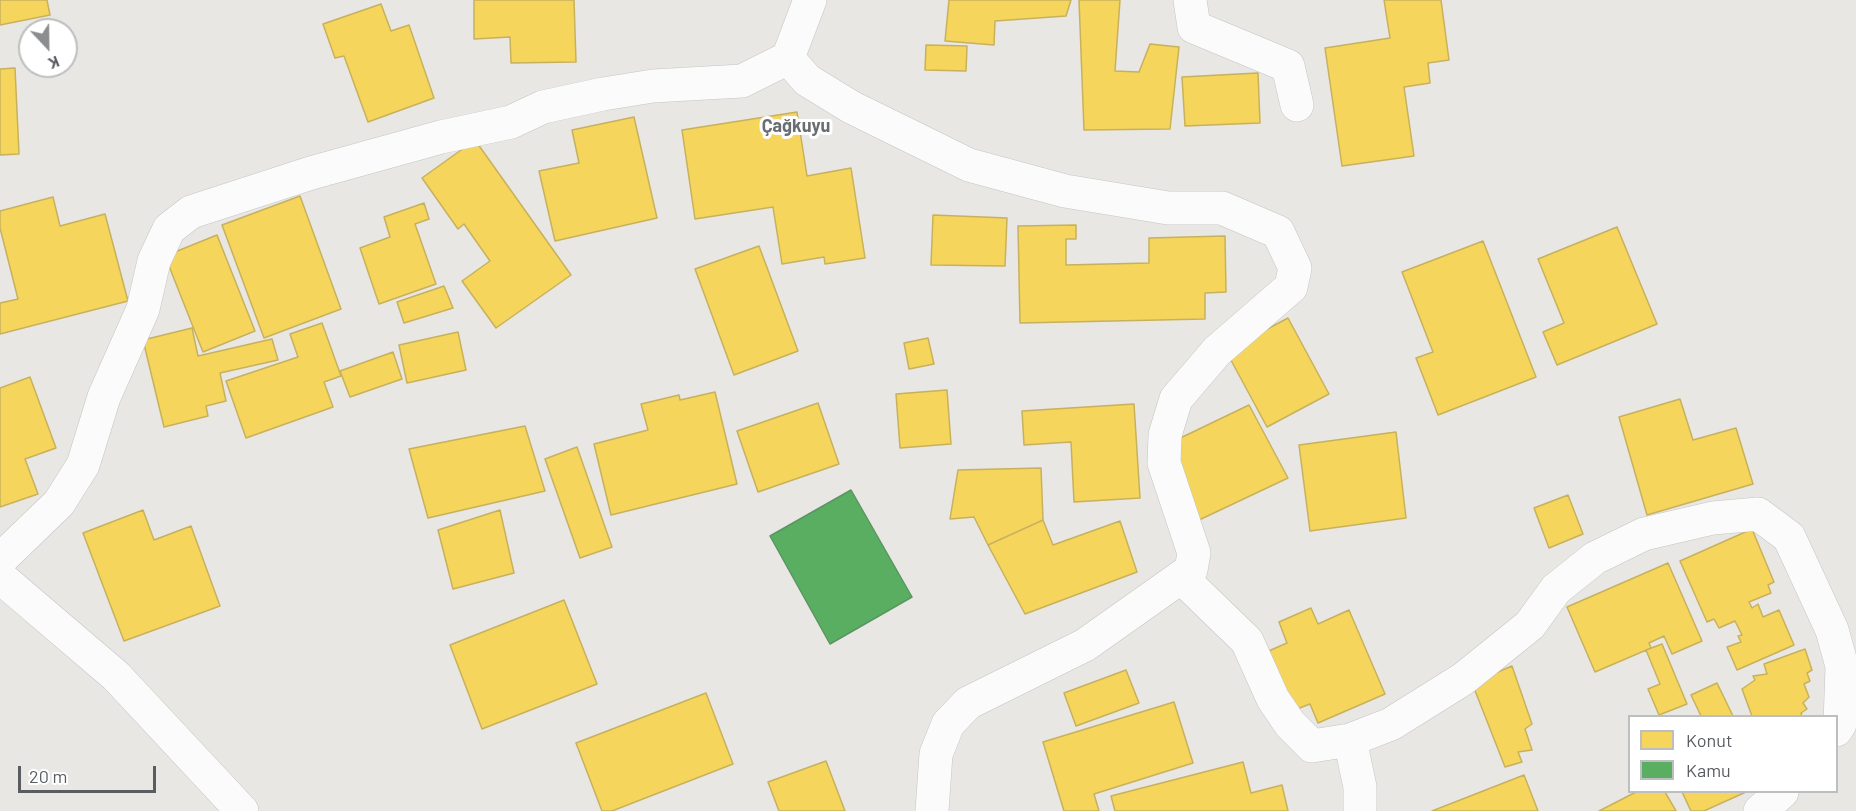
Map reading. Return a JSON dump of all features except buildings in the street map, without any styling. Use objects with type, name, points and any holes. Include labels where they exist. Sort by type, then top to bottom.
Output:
[{"type":"street","points":[[0,560],[59,503],[83,465],[104,397],[143,309],[154,261],[169,229],[191,212],[344,164],[441,137],[511,122],[543,107],[653,86],[742,81],[788,58],[810,0]]},
{"type":"street","points":[[1190,0],[1194,27],[1288,66],[1297,105]]},
{"type":"street","points":[[788,58],[807,80],[851,107],[969,165],[1065,191],[1168,208],[1222,208],[1278,232],[1295,268],[1291,287],[1217,351],[1176,399],[1164,435],[1164,463],[1194,553],[1191,570],[1085,645],[968,703],[948,724],[936,754],[932,811]]},
{"type":"street","points":[[1182,578],[1247,641],[1273,699],[1290,724],[1312,746],[1350,740],[1391,724],[1463,679],[1530,625],[1556,589],[1595,558],[1644,534],[1713,518],[1758,514],[1789,537],[1832,630],[1842,666],[1838,727]]},
{"type":"street","points":[[0,577],[116,676],[242,811]]},
{"type":"street","points":[[1350,740],[1360,787],[1360,811]]},
{"type":"street","points":[[1760,811],[1781,793]]},
{"type":"district","name":"Çağkuyu","points":[[796,126]]}]
